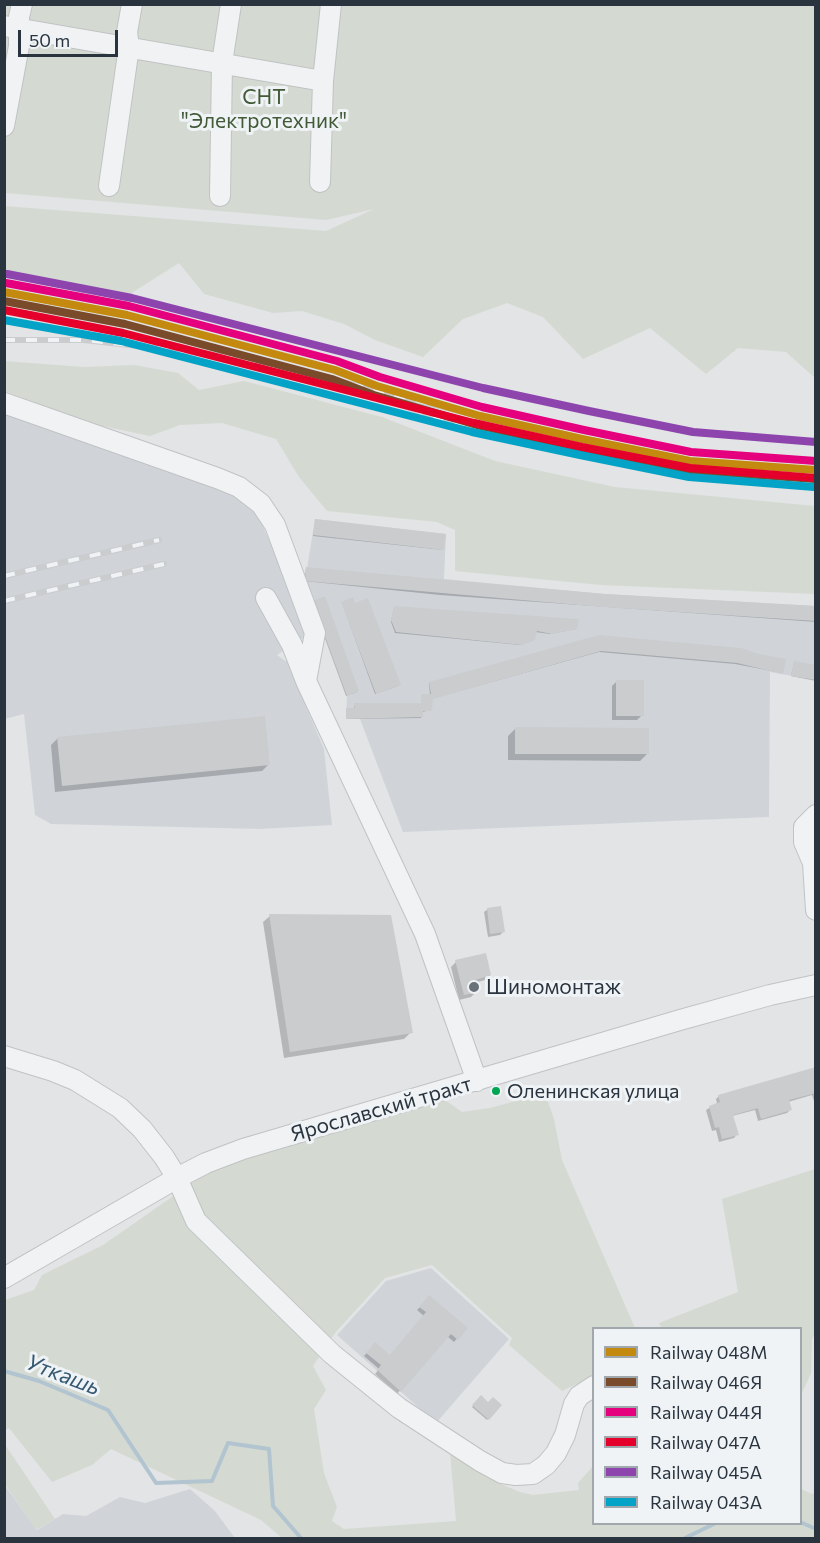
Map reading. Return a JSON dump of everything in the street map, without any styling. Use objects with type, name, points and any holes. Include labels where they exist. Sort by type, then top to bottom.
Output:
[{"type":"street","points":[[12,27],[19,17],[22,4]]},
{"type":"street","points":[[109,186],[129,47],[127,32],[132,4]]},
{"type":"street","points":[[220,196],[222,63],[231,4]]},
{"type":"street","points":[[321,182],[322,81],[331,4]]},
{"type":"street","points":[[12,27],[322,81]]},
{"type":"street","points":[[4,126],[19,46],[12,27]]},
{"type":"street","points":[[4,403],[217,478],[239,487],[261,504],[275,525],[315,633],[306,681]]},
{"type":"street","points":[[266,598],[292,645],[306,681],[425,934],[477,1081]]},
{"type":"street","points":[[816,815],[804,827],[804,842],[814,862],[816,910]]},
{"type":"street","name":"Ярославский тракт","points":[[4,1278],[177,1178],[243,1149],[735,1004],[816,985]]},
{"type":"street","points":[[4,1056],[75,1080],[120,1108],[142,1129],[164,1157],[177,1178],[196,1221],[332,1354],[399,1408],[480,1461],[502,1473],[533,1474],[546,1465],[556,1453],[565,1435],[574,1404],[579,1396],[592,1387]]},
{"type":"shaded area","points":[[5,408],[222,486],[255,509],[306,622],[303,638],[277,655],[287,662],[324,749],[332,825],[260,829],[51,824],[35,815],[24,714],[5,719]]},
{"type":"shaded area","points":[[315,519],[446,534],[444,579],[605,594],[815,606],[815,680],[770,672],[769,817],[403,832],[360,719],[346,719],[347,696],[305,581]]},
{"type":"shaded area","points":[[431,1268],[509,1339],[436,1423],[337,1335],[386,1281]]},
{"type":"shaded area","points":[[4,1484],[37,1530],[63,1514],[86,1516],[120,1497],[145,1503],[190,1489],[215,1511],[235,1538],[5,1538]]},
{"type":"green space","name":"СНТ \"Электротехник\"","points":[[5,5],[815,5],[815,378],[786,352],[738,348],[706,374],[650,328],[583,359],[543,317],[507,303],[463,319],[423,357],[375,340],[344,324],[302,311],[273,313],[204,294],[179,263],[130,294],[5,274],[4,206],[326,231],[374,209],[326,220],[5,193]]},
{"type":"green space","points":[[4,361],[83,367],[134,365],[178,373],[199,390],[244,381],[382,417],[495,461],[615,487],[815,506],[815,594],[601,585],[455,571],[455,530],[437,522],[327,511],[299,477],[276,439],[222,423],[180,425],[150,436],[93,424],[5,391]]},
{"type":"green space","points":[[545,1093],[554,1119],[562,1160],[635,1327],[592,1327],[592,1376],[562,1391],[509,1345],[512,1338],[432,1265],[385,1278],[335,1333],[313,1366],[326,1390],[314,1409],[324,1473],[337,1507],[332,1521],[344,1529],[456,1521],[450,1453],[501,1484],[533,1495],[579,1490],[578,1483],[592,1467],[592,1525],[802,1525],[802,1489],[812,1494],[815,1492],[815,1538],[282,1538],[261,1520],[111,1449],[92,1465],[52,1482],[9,1428],[5,1430],[5,1300],[34,1290],[42,1275],[103,1245],[205,1174],[247,1158],[445,1100],[462,1112],[490,1108]]},
{"type":"green space","points":[[815,1169],[815,1333],[812,1339],[811,1373],[802,1393],[802,1327],[661,1327],[659,1323],[738,1292],[722,1199]]},
{"type":"green space","points":[[4,1443],[55,1519],[36,1530],[5,1484]]},
{"type":"building","points":[[315,519],[446,534],[444,550],[313,535]]},
{"type":"building","points":[[306,567],[605,594],[816,606],[816,621],[602,607],[305,581]]},
{"type":"building","points":[[325,596],[359,691],[347,696],[312,601]]},
{"type":"building","points":[[353,597],[355,603],[368,598],[401,685],[376,694],[341,602]]},
{"type":"building","points":[[394,606],[579,619],[577,629],[552,634],[537,631],[535,640],[522,645],[396,632],[391,620]]},
{"type":"building","points":[[599,635],[741,648],[786,659],[783,674],[737,663],[601,651],[433,699],[432,711],[423,711],[423,717],[346,719],[346,708],[355,708],[354,703],[421,703],[421,694],[431,694],[429,682]]},
{"type":"building","points":[[794,661],[816,665],[816,680],[791,676]]},
{"type":"building","points":[[616,680],[644,680],[644,716],[616,716]]},
{"type":"building","points":[[265,716],[270,765],[62,786],[57,737]]},
{"type":"building","points":[[515,727],[649,728],[649,754],[515,754]]},
{"type":"building","points":[[501,906],[505,932],[490,934],[487,908]]},
{"type":"building","points":[[269,914],[391,915],[413,1033],[290,1052]]},
{"type":"building","points":[[486,953],[491,975],[475,980],[478,992],[464,995],[455,960]]},
{"type":"building","points":[[816,1067],[816,1093],[789,1100],[792,1110],[761,1119],[758,1108],[733,1115],[739,1135],[722,1139],[719,1127],[715,1128],[709,1106],[720,1102],[718,1095]]},
{"type":"building","points":[[429,1295],[468,1328],[458,1340],[451,1334],[401,1392],[377,1370],[381,1365],[366,1353],[375,1342],[390,1355],[426,1312],[419,1307]]},
{"type":"building","points":[[481,1395],[488,1402],[493,1397],[502,1405],[489,1420],[472,1405]]},
{"type":"waterway","name":"Уткашь","points":[[4,1371],[39,1381],[108,1410],[156,1483],[212,1481],[228,1443],[269,1449],[273,1506],[301,1538]]},
{"type":"waterway","name":"Уткашь","points":[[802,1523],[816,1529]]},
{"type":"waterway","name":"Уткашь","points":[[685,1538],[712,1525]]},
{"type":"railway","points":[[4,340],[84,340],[211,354],[330,379],[480,416]]},
{"type":"railway","points":[[392,401],[490,435]]},
{"type":"railway","points":[[4,576],[159,540]]},
{"type":"railway","points":[[4,601],[164,564]]},
{"type":"rail line","name":"045А","points":[[7,274],[132,298],[483,388],[589,411],[693,432],[816,442]]},
{"type":"rail line","name":"044Я","points":[[6,283],[129,306],[337,361],[380,377],[482,407],[584,430],[691,452],[816,461]]},
{"type":"rail line","name":"048М","points":[[4,292],[127,315],[335,370],[377,386],[480,416],[582,439],[690,461],[816,470]]},
{"type":"rail line","name":"046Я","points":[[4,301],[125,324],[332,379],[374,395],[477,425],[580,448],[689,470],[815,479]]},
{"type":"rail line","name":"047А","points":[[4,310],[123,333],[474,423],[582,447],[690,468],[815,478]]},
{"type":"rail line","name":"043А","points":[[4,320],[121,341],[472,432],[580,455],[689,477],[814,487]]},
{"type":"place","name":"Шиномонтаж","points":[[474,987]]},
{"type":"place","name":"Оленинская улица","points":[[496,1091]]}]
